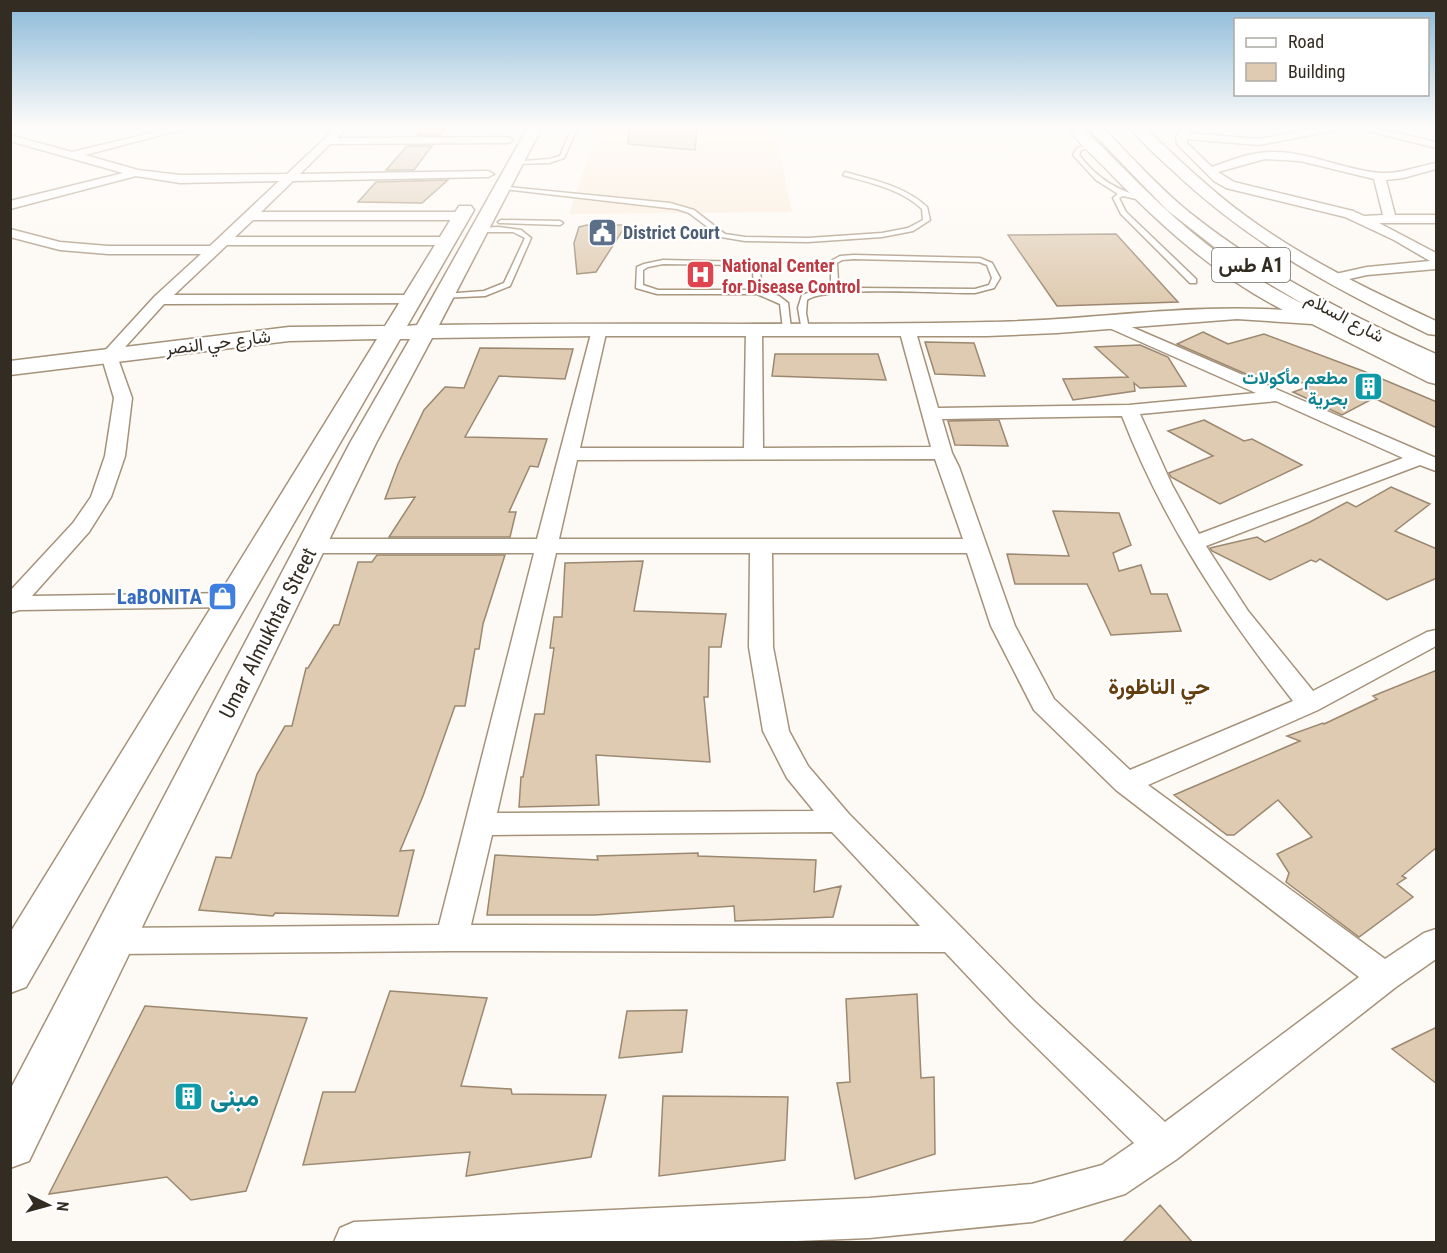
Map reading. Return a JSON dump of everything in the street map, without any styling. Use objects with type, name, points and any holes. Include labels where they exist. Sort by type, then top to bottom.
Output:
[{"type":"main road","name":"Umar Almukhtar Street","points":[[10,974],[393,331],[412,300],[467,227],[490,185]]},
{"type":"main road","points":[[1134,185],[1145,199],[1206,253],[1276,298],[1437,377]]},
{"type":"main road","name":"شارع السلام","points":[[1149,185],[1230,251],[1328,309],[1437,363]]},
{"type":"main road","name":"شارع السلام","points":[[1179,185],[1264,254],[1380,317],[1437,344]]},
{"type":"main road","points":[[1200,185],[1241,220],[1292,254],[1437,329]]},
{"type":"main road","name":"Umar Almukhtar Street","points":[[10,1144],[363,443],[427,331],[444,296],[467,227]]},
{"type":"main road","points":[[1237,314],[1276,298]]},
{"type":"main road","points":[[1237,314],[1315,318]]},
{"type":"main road","name":"شارع حي النصر","points":[[10,368],[288,334],[599,329],[1058,327],[1237,314]]},
{"type":"main road","points":[[327,443],[363,443]]},
{"type":"street","points":[[10,205],[87,185]]},
{"type":"street","points":[[12,605],[81,527],[101,497],[115,456],[123,398],[109,355],[160,299],[282,185]]},
{"type":"street","points":[[1232,185],[1328,208],[1362,219],[1437,259]]},
{"type":"street","points":[[1381,185],[1390,219]]},
{"type":"street","points":[[250,216],[467,227]]},
{"type":"street","points":[[1362,219],[1437,219]]},
{"type":"street","points":[[10,233],[60,246],[96,249],[219,245],[467,227]]},
{"type":"street","points":[[1336,278],[1367,271],[1437,265]]},
{"type":"street","points":[[160,299],[412,300]]},
{"type":"street","points":[[1113,324],[1429,461]]},
{"type":"street","points":[[452,938],[548,548],[599,329]]},
{"type":"street","points":[[753,453],[754,329]]},
{"type":"street","points":[[907,329],[942,453],[949,467],[974,546],[1004,626],[1043,705],[1126,783],[1384,977]]},
{"type":"street","points":[[931,414],[1129,410],[1279,396]]},
{"type":"street","points":[[1129,410],[1149,461],[1193,543],[1232,605],[1309,704]]},
{"type":"street","points":[[570,454],[942,453]]},
{"type":"street","points":[[1193,543],[1429,461]]},
{"type":"street","points":[[311,546],[548,548],[974,546]]},
{"type":"street","points":[[761,547],[761,647],[776,731],[797,771],[839,821],[1023,1012],[1163,1146]]},
{"type":"street","points":[[12,605],[232,600]]},
{"type":"street","points":[[1126,783],[1309,704],[1437,638]]},
{"type":"street","points":[[481,824],[839,821]]},
{"type":"street","points":[[114,941],[452,938],[954,939]]},
{"type":"street","points":[[366,1242],[869,1218],[1032,1203],[1111,1181],[1163,1146],[1384,977],[1437,942]]},
{"type":"lane","points":[[549,185],[559,192],[679,207],[698,215],[715,233],[740,240],[871,237],[915,229],[924,225],[928,213],[924,208],[911,198],[877,185]]},
{"type":"lane","points":[[1105,185],[1121,194],[1145,199]]},
{"type":"lane","points":[[1121,194],[1116,198],[1123,213],[1193,281]]},
{"type":"lane","points":[[467,227],[560,223]]},
{"type":"lane","points":[[444,296],[476,295],[507,284],[528,238],[526,234],[514,231],[467,227]]},
{"type":"lane","points":[[796,329],[802,302],[805,296],[810,294],[842,290],[975,291],[994,285],[996,278],[990,264],[980,260],[854,257],[840,258],[833,262],[834,282]]},
{"type":"lane","points":[[758,292],[754,267],[742,262],[663,262],[646,265],[639,271],[639,286],[652,291],[758,292],[776,298],[784,303],[796,329]]},
{"type":"shaded area","points":[[579,185],[786,185],[792,212],[569,214]]},
{"type":"building","points":[[373,185],[442,185],[422,203],[358,202]]},
{"type":"building","points":[[626,225],[596,272],[577,274],[574,243],[579,227]]},
{"type":"building","points":[[1116,234],[1178,302],[1057,306],[1008,235]]},
{"type":"building","points":[[1203,332],[1228,344],[1264,334],[1363,371],[1437,402],[1437,428],[1372,399],[1342,415],[1293,392],[1316,384],[1316,382],[1269,384],[1177,344]]},
{"type":"building","points":[[925,342],[974,343],[985,376],[935,374]]},
{"type":"building","points":[[1140,345],[1168,357],[1186,386],[1140,388],[1134,383],[1135,391],[1073,400],[1063,379],[1128,377],[1095,347]]},
{"type":"building","points":[[480,348],[573,349],[565,379],[499,376],[465,437],[547,439],[538,467],[530,466],[509,512],[516,512],[510,537],[389,537],[415,497],[385,499],[398,464],[424,410],[445,387],[464,388]]},
{"type":"building","points":[[775,354],[878,354],[886,380],[772,376]]},
{"type":"building","points":[[999,420],[1008,446],[955,445],[948,421]]},
{"type":"building","points":[[1204,420],[1244,441],[1252,439],[1302,465],[1220,504],[1171,477],[1169,473],[1213,456],[1168,431]]},
{"type":"building","points":[[1391,487],[1430,504],[1395,531],[1437,549],[1437,578],[1387,600],[1320,559],[1316,562],[1311,560],[1270,580],[1210,548],[1257,537],[1265,542],[1347,502],[1356,507]]},
{"type":"building","points":[[1053,511],[1119,513],[1131,545],[1113,553],[1119,571],[1141,565],[1151,594],[1167,594],[1181,631],[1111,635],[1087,584],[1015,584],[1007,554],[1069,556]]},
{"type":"building","points":[[377,555],[505,555],[483,624],[479,649],[475,649],[465,706],[455,706],[423,796],[400,851],[414,850],[398,916],[275,913],[273,916],[199,910],[216,857],[231,858],[257,774],[285,726],[292,726],[306,668],[334,625],[339,625],[358,562],[372,562]]},
{"type":"building","points":[[643,561],[634,611],[726,614],[721,647],[709,647],[708,697],[704,697],[710,762],[596,755],[599,805],[519,807],[521,777],[523,777],[535,714],[544,714],[554,648],[550,648],[554,617],[562,617],[565,563]]},
{"type":"building","points":[[1437,670],[1437,847],[1402,876],[1406,878],[1397,884],[1413,897],[1359,937],[1286,882],[1289,873],[1277,854],[1312,837],[1278,800],[1234,835],[1227,835],[1174,795],[1300,741],[1287,736],[1324,724],[1377,699],[1373,696]]},
{"type":"building","points":[[698,853],[698,856],[816,860],[814,892],[841,886],[833,917],[735,921],[734,906],[595,915],[487,915],[495,855],[598,860],[597,856]]},
{"type":"building","points":[[390,991],[487,998],[461,1086],[511,1089],[512,1094],[606,1095],[591,1157],[466,1176],[470,1152],[303,1165],[323,1092],[355,1092]]},
{"type":"building","points":[[917,994],[921,1078],[934,1077],[935,1154],[855,1179],[837,1083],[850,1082],[846,999]]},
{"type":"building","name":"مبنى","points":[[145,1006],[307,1018],[246,1191],[191,1200],[167,1177],[49,1194]]},
{"type":"building","points":[[687,1010],[682,1052],[619,1058],[627,1011]]},
{"type":"building","points":[[1437,1027],[1437,1084],[1392,1049]]},
{"type":"building","points":[[663,1096],[788,1097],[785,1160],[659,1176]]},
{"type":"building","points":[[1160,1205],[1192,1242],[1123,1242]]},
{"type":"place","name":"District Court","points":[[602,232]]},
{"type":"place","name":"National Center for Disease Control","points":[[701,275]]},
{"type":"place","name":"مطعم مأكولات بحرية","points":[[1369,387]]},
{"type":"place","name":"LaBONITA","points":[[223,597]]},
{"type":"place","name":"مبنى","points":[[189,1097]]},
{"type":"district","name":"حي الناظورة","points":[[1159,686]]}]
